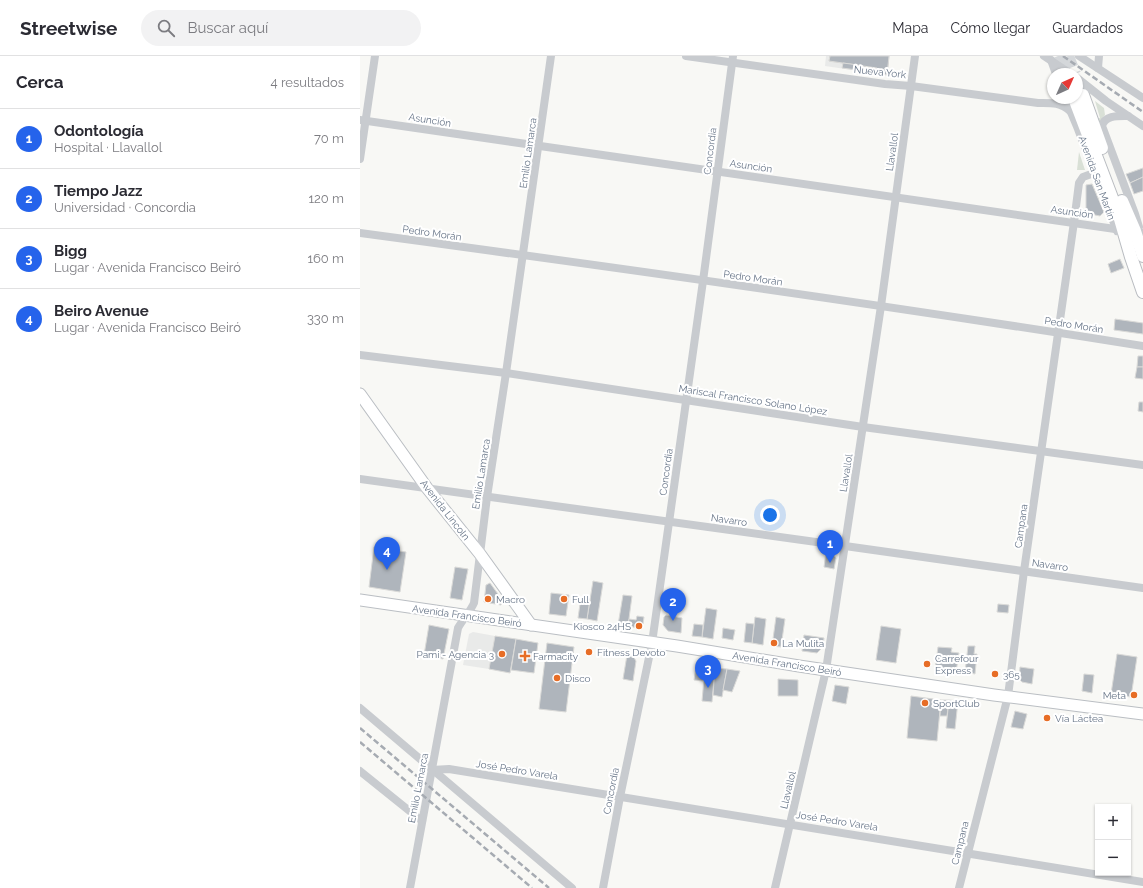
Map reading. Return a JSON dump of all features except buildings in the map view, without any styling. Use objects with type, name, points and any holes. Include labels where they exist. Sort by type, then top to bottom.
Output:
[{"type":"main road","name":"Avenida San Martín","points":[[1080,104],[1120,219],[1131,258],[1143,292]]},
{"type":"main road","name":"Avenida San Martín","points":[[1081,104],[1113,178],[1139,232],[1143,256]]},
{"type":"main road","name":"Avenida Lincoln","points":[[360,394],[427,488],[480,554],[531,625]]},
{"type":"main road","name":"Avenida Francisco Beiró","points":[[360,600],[652,642],[994,695],[1143,714]]},
{"type":"street","points":[[360,159],[363,121],[375,56]]},
{"type":"street","name":"Emilio Lamarca","points":[[410,888],[458,628],[474,603],[487,496],[524,255],[551,56]]},
{"type":"street","name":"Nueva York","points":[[686,56],[732,60],[885,84],[911,86],[1038,103],[1057,103],[1064,105],[1070,111]]},
{"type":"street","name":"Llavallol","points":[[775,888],[826,670],[881,306],[915,56]]},
{"type":"street","points":[[1079,56],[1143,98]]},
{"type":"street","points":[[1098,68],[1099,56]]},
{"type":"street","points":[[1047,58],[1053,68]]},
{"type":"street","points":[[1047,58],[1062,68]]},
{"type":"street","name":"Concordia","points":[[603,888],[652,642],[703,281],[732,60]]},
{"type":"street","points":[[1083,82],[1143,126]]},
{"type":"street","name":"Avenida San Martín","points":[[1067,104],[1115,229],[1131,258]]},
{"type":"street","name":"Avenida San Martín","points":[[1128,116],[1110,117],[1105,120],[1102,126],[1135,214],[1139,232]]},
{"type":"street","name":"Asunción","points":[[363,121],[1115,229]]},
{"type":"street","name":"Campana","points":[[959,888],[1008,696],[1024,571],[1059,333],[1079,183],[1082,177],[1094,173]]},
{"type":"street","name":"Pedro Morán","points":[[360,233],[881,306],[1143,346]]},
{"type":"street","name":"Mariscal Francisco Solano López","points":[[360,355],[506,373],[863,427],[1143,465]]},
{"type":"street","name":"Navarro","points":[[360,479],[1143,588]]},
{"type":"street","points":[[360,708],[572,888]]},
{"type":"street","name":"José Pedro Varela","points":[[432,770],[449,769],[1143,882]]},
{"type":"street","points":[[360,771],[422,821]]},
{"type":"shaded area","points":[[826,56],[889,56],[887,75],[825,66]]},
{"type":"shaded area","points":[[1095,101],[1104,108],[1105,115],[1098,124],[1096,119],[1100,118]]},
{"type":"shaded area","points":[[1079,152],[1085,170],[1077,170]]},
{"type":"shaded area","points":[[473,632],[495,636],[489,669],[463,665],[469,634]]},
{"type":"tunnel","points":[[1058,56],[1063,68]]},
{"type":"tunnel","points":[[1068,56],[1073,68]]},
{"type":"railway","points":[[1063,56],[1143,112]]},
{"type":"railway","points":[[360,728],[549,888]]},
{"type":"railway","points":[[360,742],[532,888]]},
{"type":"place","name":"Odontología","points":[[830,563]]},
{"type":"place","name":"Beiro Avenue","points":[[387,570]]},
{"type":"place","name":"Macro","points":[[488,599]]},
{"type":"place","name":"Full","points":[[564,599]]},
{"type":"place","name":"Tiempo Jazz","points":[[673,621]]},
{"type":"place","name":"Kiosco 24HS","points":[[639,626]]},
{"type":"place","name":"La Mulita","points":[[774,643]]},
{"type":"place","name":"Fitness Devoto","points":[[589,652]]},
{"type":"place","name":"Pami - Agencia 3","points":[[502,654]]},
{"type":"place","name":"Farmacity","points":[[525,656]]},
{"type":"place","name":"Carrefour Express","points":[[927,664]]},
{"type":"place","name":"365","points":[[995,674]]},
{"type":"place","name":"Disco","points":[[557,678]]},
{"type":"place","name":"Bigg","points":[[708,688]]},
{"type":"place","name":"Meta","points":[[1134,695]]},
{"type":"place","name":"SportClub","points":[[925,703]]},
{"type":"place","name":"Vía Láctea","points":[[1047,718]]}]
